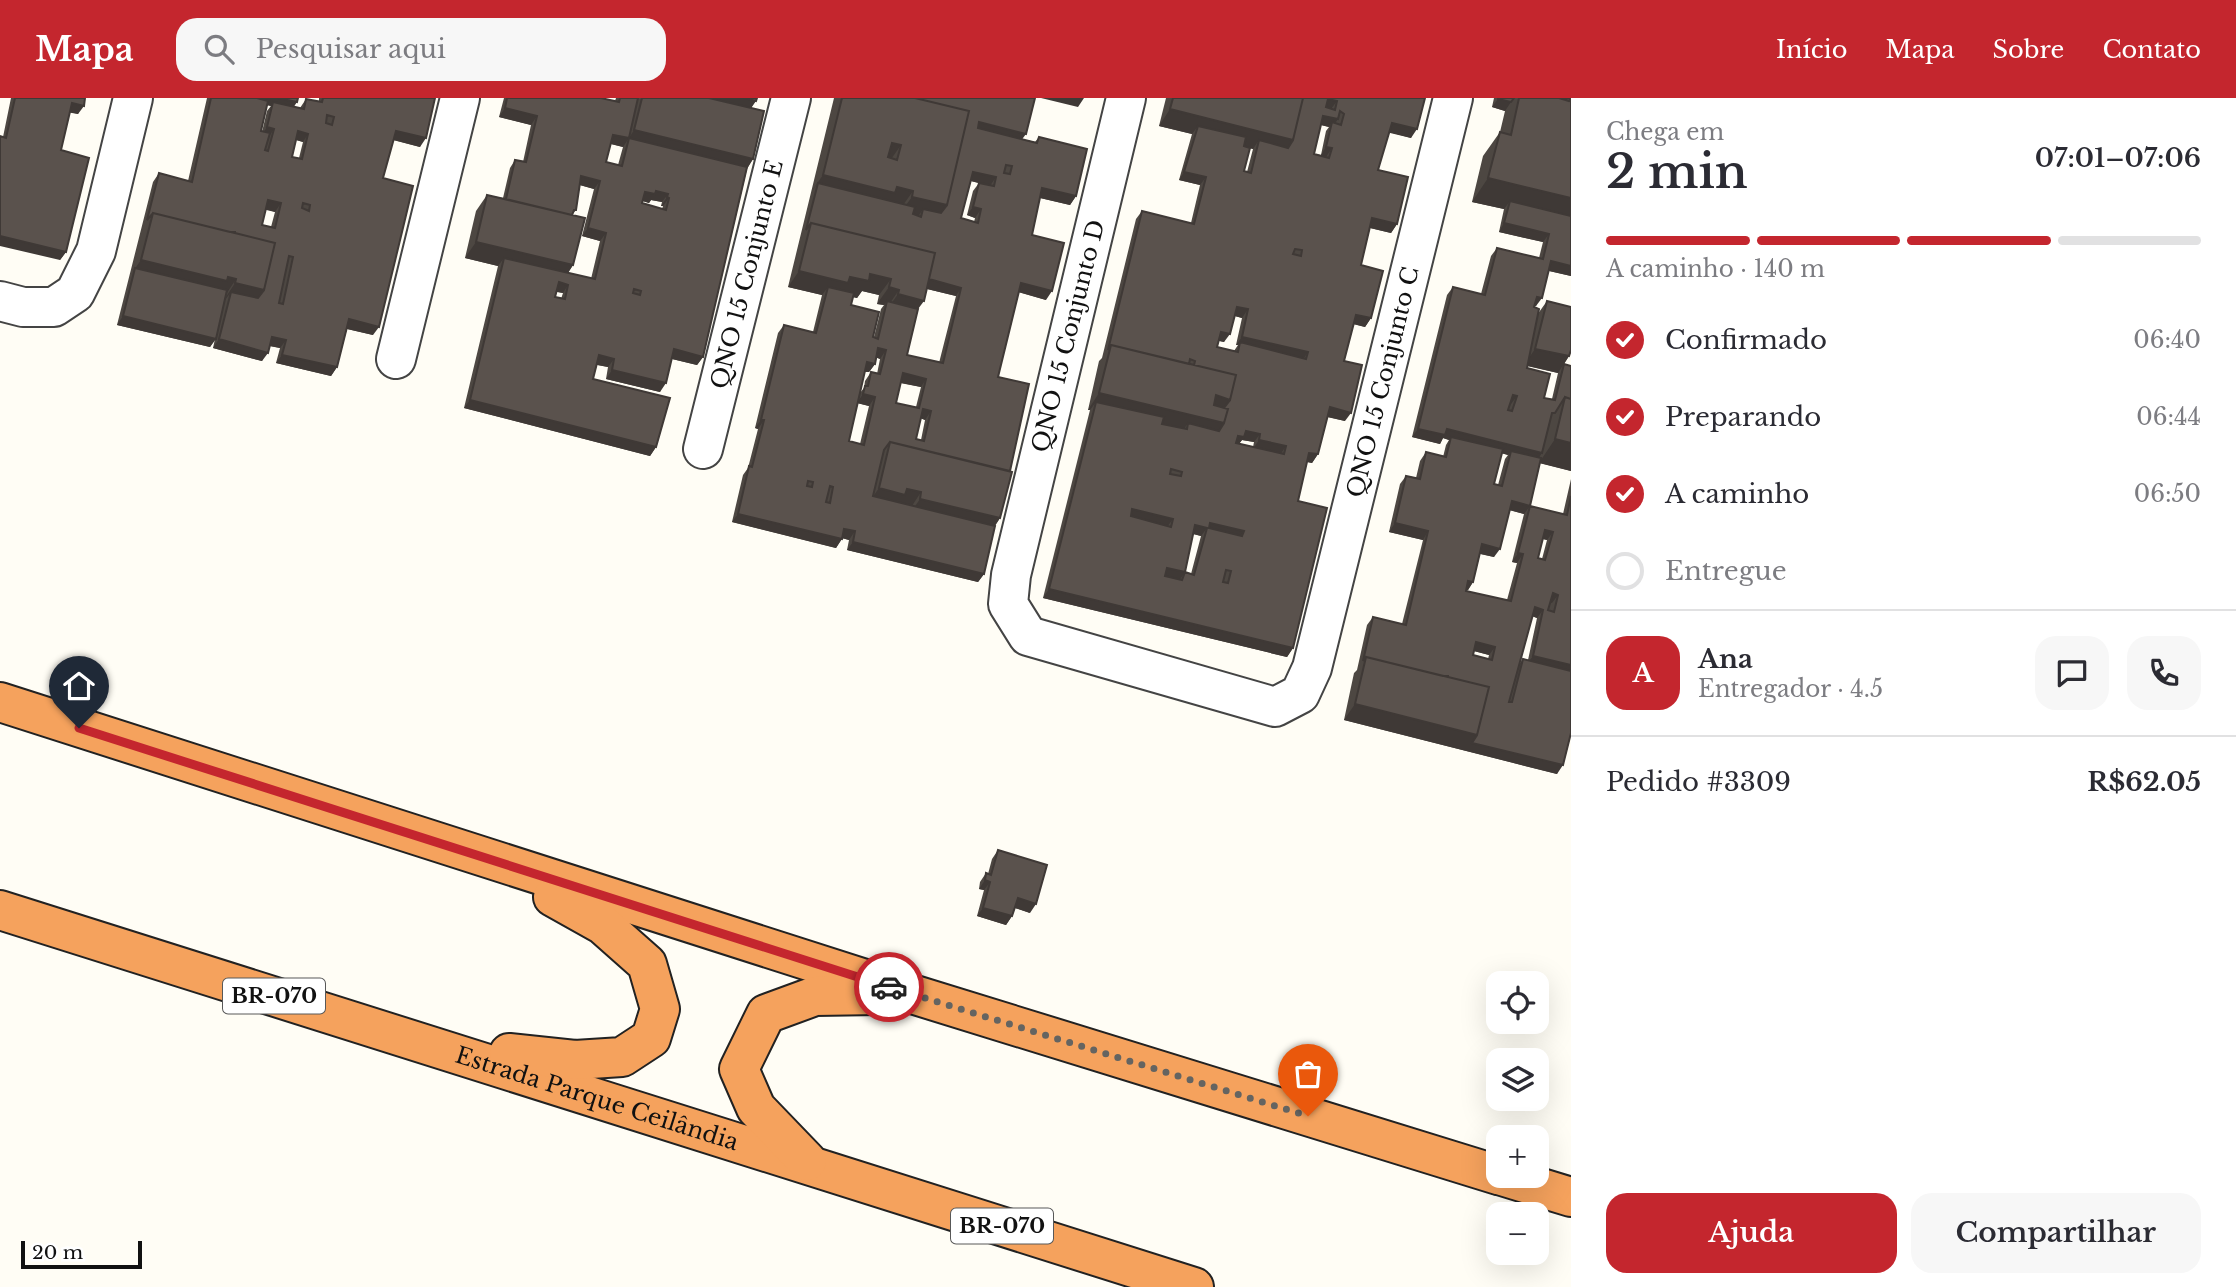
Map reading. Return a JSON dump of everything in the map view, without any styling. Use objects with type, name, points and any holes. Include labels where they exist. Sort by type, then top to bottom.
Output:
[{"type":"highway","points":[[0,702],[912,994],[1486,1171]]},
{"type":"highway","points":[[430,1045],[575,1060],[622,1057],[651,1038],[660,1009],[647,964],[603,925],[477,855]]},
{"type":"highway","name":"Estrada Parque Ceilândia","points":[[0,909],[1194,1287]]},
{"type":"highway","points":[[810,1165],[756,1108],[739,1069],[766,1014],[815,996],[912,994]]},
{"type":"highway","points":[[1542,1188],[1571,1197]]},
{"type":"street","points":[[0,300],[23,307],[54,307],[75,293],[96,251],[133,98]]},
{"type":"street","points":[[396,359],[460,98]]},
{"type":"street","name":"QNO 15 Conjunto E","points":[[703,449],[791,98]]},
{"type":"street","name":"QNO 15 Conjunto D","points":[[1126,98],[1011,575],[1007,604],[1028,636],[1275,707],[1300,694],[1312,668]]},
{"type":"street","name":"QNO 15 Conjunto C","points":[[1312,668],[1453,98]]},
{"type":"building","points":[[15,98],[85,98],[84,106],[72,103],[61,150],[89,158],[66,252],[0,236],[0,136],[6,138]]},
{"type":"building","points":[[211,98],[257,98],[268,101],[261,131],[270,133],[265,150],[268,151],[274,129],[267,127],[273,102],[304,109],[306,99],[322,102],[323,98],[435,98],[426,138],[396,131],[383,178],[413,186],[379,327],[349,319],[337,367],[282,355],[286,340],[272,337],[268,353],[219,339],[231,292],[258,298],[264,290],[275,243],[153,213],[147,220],[159,173],[192,182]],"holes":[[[327,115],[334,117],[332,125],[326,123]],[[298,131],[308,134],[302,159],[292,157]],[[268,200],[281,203],[275,228],[262,225]],[[303,203],[310,205],[309,211],[302,208]],[[289,256],[293,257],[283,304],[279,303]]]},
{"type":"building","points":[[278,98],[298,98],[297,102]]},
{"type":"building","points":[[507,98],[601,98],[619,102],[620,98],[638,98],[629,138],[747,167],[703,357],[674,349],[666,383],[612,370],[614,359],[599,355],[593,379],[670,398],[656,447],[470,400],[504,258],[595,279],[606,233],[588,228],[600,181],[581,176],[576,210],[572,215],[506,199],[515,160],[526,162],[537,116],[505,108]],"holes":[[[613,135],[629,138],[622,166],[606,162]],[[656,191],[668,194],[666,210],[642,203],[645,192],[655,194]],[[559,282],[568,285],[565,299],[555,297]]]},
{"type":"building","points":[[642,98],[709,98],[764,111],[753,159],[634,130]]},
{"type":"building","points":[[842,98],[915,98],[969,111],[947,205],[912,197],[913,191],[897,187],[895,193],[823,175]],"holes":[[[892,143],[901,145],[897,160],[888,157]]]},
{"type":"building","points":[[915,98],[1035,98],[1026,134],[979,122],[978,128],[1037,143],[1039,137],[1087,149],[1076,196],[1042,188],[1032,235],[1064,243],[1052,291],[1021,283],[998,377],[1029,384],[1010,471],[890,442],[884,450],[873,496],[995,526],[984,574],[853,542],[855,531],[844,529],[842,539],[738,514],[749,466],[752,467],[764,420],[761,420],[784,325],[816,333],[828,287],[854,293],[851,305],[879,312],[873,337],[878,339],[887,301],[918,309],[907,355],[943,363],[961,288],[929,279],[935,253],[811,223],[806,230],[818,183],[915,207],[913,214],[921,217],[923,209],[941,213],[947,205],[969,111]],"holes":[[[1006,165],[1012,166],[1010,174],[1004,173]],[[973,172],[996,177],[994,186],[979,183],[973,207],[981,209],[978,223],[961,218]],[[878,348],[886,350],[880,374],[871,372],[863,394],[875,397],[864,445],[849,441],[867,362],[875,364]],[[903,373],[926,379],[919,408],[896,403]],[[923,409],[931,411],[924,441],[916,439]],[[830,486],[833,487],[830,503],[826,502]]]},
{"type":"building","points":[[1173,98],[1303,98],[1293,140],[1170,109]]},
{"type":"building","points":[[1303,98],[1425,98],[1417,129],[1392,123],[1378,170],[1408,177],[1397,224],[1372,218],[1361,265],[1383,271],[1371,318],[1356,315],[1344,361],[1362,365],[1351,413],[1330,407],[1318,454],[1309,453],[1298,501],[1327,508],[1293,648],[1049,589],[1096,402],[1164,417],[1162,424],[1187,429],[1188,423],[1219,431],[1228,409],[1224,408],[1230,400],[1236,375],[1194,365],[1195,361],[1190,359],[1189,364],[1111,345],[1108,350],[1142,211],[1194,224],[1206,177],[1184,172],[1198,126],[1246,137],[1244,146],[1250,148],[1244,171],[1251,173],[1259,140],[1288,148],[1293,140]],"holes":[[[1328,99],[1337,101],[1335,110],[1326,107]],[[1340,111],[1344,114],[1341,125],[1332,122],[1326,147],[1332,148],[1329,158],[1314,154],[1323,116],[1338,119]],[[1295,249],[1302,250],[1301,256],[1293,254]],[[1237,307],[1248,309],[1242,337],[1308,352],[1306,359],[1240,342],[1238,352],[1217,347],[1221,332],[1230,334]],[[1246,431],[1260,434],[1259,440],[1286,446],[1284,454],[1236,443],[1238,436],[1244,437]],[[1171,469],[1182,472],[1181,476],[1170,474]],[[1132,509],[1173,519],[1171,527],[1131,516]],[[1210,523],[1244,531],[1242,536],[1209,528]],[[1195,525],[1207,528],[1194,575],[1185,572]],[[1167,568],[1185,572],[1182,580],[1165,576]],[[1226,570],[1231,571],[1228,583],[1223,582]]]},
{"type":"building","points":[[1498,98],[1514,98],[1511,102]]},
{"type":"building","points":[[1519,98],[1571,99],[1571,198],[1488,178],[1500,132],[1511,135]]},
{"type":"building","points":[[487,195],[585,218],[573,265],[476,242]]},
{"type":"building","points":[[1510,201],[1571,216],[1571,266],[1551,261],[1542,298],[1537,297],[1534,307],[1539,309],[1527,368],[1550,374],[1544,398],[1555,400],[1564,364],[1571,366],[1571,399],[1565,397],[1555,413],[1552,413],[1542,453],[1447,429],[1445,435],[1418,429],[1453,287],[1485,295],[1497,248],[1543,259],[1549,234],[1504,223]],"holes":[[[1513,395],[1517,396],[1512,411],[1508,410]]]},
{"type":"building","points":[[153,213],[275,243],[264,290],[235,283],[236,279],[228,277],[227,281],[141,260]]},
{"type":"building","points":[[811,223],[935,253],[924,301],[898,294],[899,290],[889,287],[891,279],[870,274],[869,281],[850,277],[848,283],[799,271]]},
{"type":"building","points":[[135,268],[227,290],[216,339],[123,316]]},
{"type":"building","points":[[1547,301],[1571,307],[1569,356],[1535,349]]},
{"type":"building","points":[[1111,345],[1236,375],[1230,400],[1216,395],[1214,405],[1228,409],[1224,423],[1099,393]]},
{"type":"building","points":[[1565,397],[1571,399],[1571,443],[1555,439]]},
{"type":"building","points":[[1451,437],[1503,449],[1494,484],[1502,486],[1511,451],[1541,458],[1530,506],[1567,515],[1571,496],[1571,665],[1533,656],[1543,610],[1535,607],[1509,702],[1512,702],[1523,659],[1571,671],[1571,733],[1563,765],[1472,743],[1477,735],[1489,687],[1366,657],[1363,661],[1373,617],[1406,625],[1428,531],[1395,523],[1406,476],[1420,479],[1426,452],[1446,457]],"holes":[[[1512,501],[1530,506],[1518,553],[1523,554],[1511,601],[1466,591],[1468,581],[1473,582],[1482,544],[1500,549]],[[1545,530],[1553,532],[1545,560],[1538,558]],[[1553,593],[1558,595],[1554,612],[1548,610]],[[1476,642],[1495,647],[1492,660],[1473,655]]]},
{"type":"building","points":[[890,442],[1012,472],[1000,518],[920,499],[921,492],[907,489],[905,495],[879,488]]},
{"type":"building","points":[[1366,657],[1489,687],[1477,735],[1355,704]]},
{"type":"building","points":[[998,850],[1047,865],[1036,904],[1018,898],[1012,916],[983,908],[990,882],[985,880],[986,873],[991,875]]},
{"type":"way so far","points":[[889,987],[1308,1116]]},
{"type":"route","points":[[79,728],[889,987]]}]
